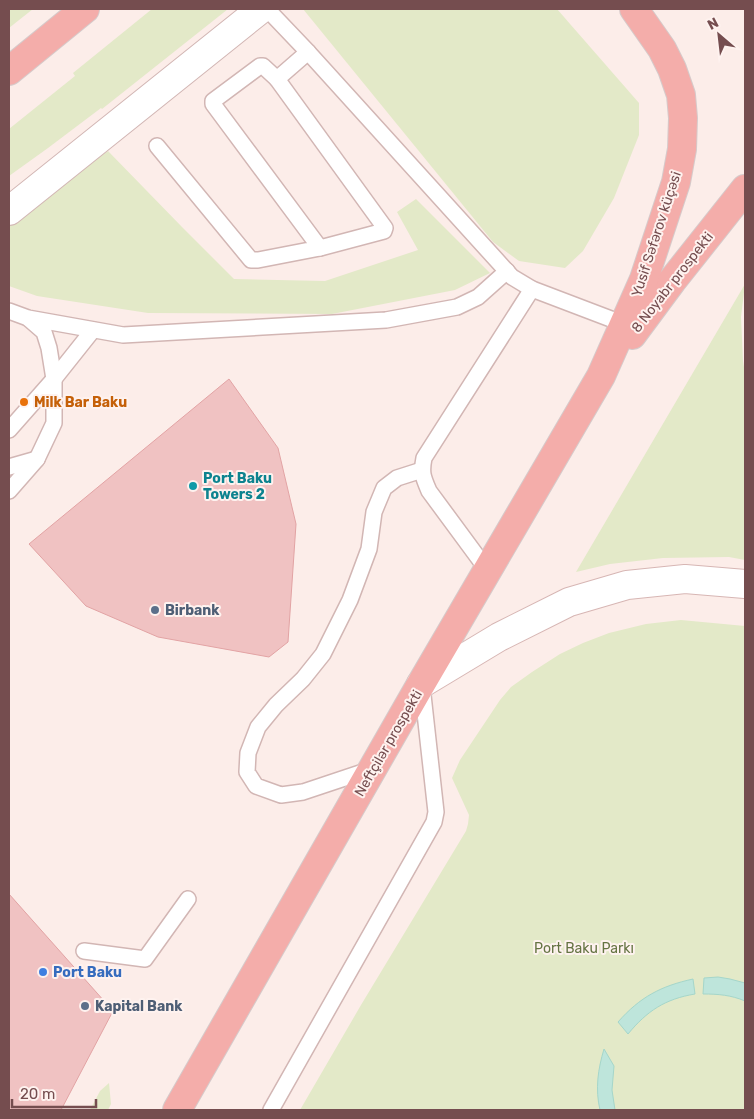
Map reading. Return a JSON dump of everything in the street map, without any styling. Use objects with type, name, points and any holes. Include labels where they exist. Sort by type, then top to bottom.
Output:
[{"type":"highway","points":[[9,71],[86,9]]},
{"type":"highway","name":"Yusif Səfərov küçəsi","points":[[601,376],[647,270],[676,182],[682,149],[683,118],[681,95],[672,69],[662,49],[634,9]]},
{"type":"highway","name":"8 Noyabr prospekti","points":[[601,376],[672,281],[745,189]]},
{"type":"highway","name":"Neftçilər prospekti","points":[[177,1110],[421,684],[601,376]]},
{"type":"main road","points":[[9,210],[261,9]]},
{"type":"main road","points":[[421,684],[499,638],[569,602],[627,585],[684,578],[745,584]]},
{"type":"lane","points":[[266,9],[308,52],[512,277],[532,289],[624,324]]},
{"type":"lane","points":[[277,79],[308,52]]},
{"type":"lane","points":[[157,146],[251,260],[320,248],[384,231],[385,228],[277,79],[263,66],[260,66],[213,101],[213,104],[320,248]]},
{"type":"lane","points":[[9,311],[28,318],[123,336],[386,320],[457,307],[478,297],[507,271]]},
{"type":"lane","points":[[488,571],[429,491],[422,470],[424,458],[532,289]]},
{"type":"lane","points":[[9,491],[37,459],[54,423],[54,379],[49,348],[44,332],[28,318]]},
{"type":"lane","points":[[9,430],[54,379],[93,330]]},
{"type":"lane","points":[[9,467],[37,459]]},
{"type":"lane","points":[[372,769],[303,792],[280,795],[256,786],[246,772],[248,753],[258,727],[276,705],[303,679],[323,654],[350,600],[369,549],[374,512],[384,488],[397,478],[422,470]]},
{"type":"lane","points":[[271,1110],[434,822],[436,812],[421,684]]},
{"type":"lane","points":[[84,952],[145,960],[188,899]]},
{"type":"green space","points":[[9,9],[33,9],[9,28]]},
{"type":"green space","points":[[152,9],[228,9],[102,109],[9,176],[9,129],[75,76],[73,73]]},
{"type":"green space","points":[[303,9],[557,9],[639,103],[639,135],[614,198],[583,251],[565,268],[519,261],[493,242]]},
{"type":"green space","points":[[108,151],[234,279],[325,281],[418,250],[397,212],[416,199],[490,273],[455,290],[332,314],[148,313],[37,296],[9,286],[9,216]]},
{"type":"green space","points":[[745,284],[741,317],[745,373],[745,560],[729,557],[663,558],[610,564],[576,572]]},
{"type":"green space","name":"Port Baku Parkı","points":[[681,620],[745,626],[745,1110],[300,1110],[466,831],[469,815],[452,778],[460,760],[500,700],[511,687],[532,672],[560,654],[583,643],[609,633],[646,624]]},
{"type":"green space","points":[[109,1083],[111,1104],[108,1110],[90,1110],[100,1091]]},
{"type":"water","points":[[718,977],[745,983],[745,1001],[724,995],[703,994],[704,978]]},
{"type":"water","points":[[693,979],[695,994],[675,999],[657,1007],[628,1034],[618,1022],[643,999],[671,985]]},
{"type":"water","points":[[604,1049],[614,1066],[612,1090],[615,1110],[600,1110],[598,1102],[598,1079]]},
{"type":"building","name":"Port Baku Towers 2","points":[[229,379],[278,448],[296,524],[288,642],[269,657],[158,637],[86,606],[29,544]]},
{"type":"building","name":"Port Baku","points":[[9,894],[113,1011],[61,1110],[9,1110]]},
{"type":"place","name":"Milk Bar Baku","points":[[24,402]]},
{"type":"place","name":"Port Baku Towers 2","points":[[193,486]]},
{"type":"place","name":"Birbank","points":[[155,610]]},
{"type":"place","name":"Port Baku","points":[[43,972]]},
{"type":"place","name":"Kapital Bank","points":[[85,1006]]}]
